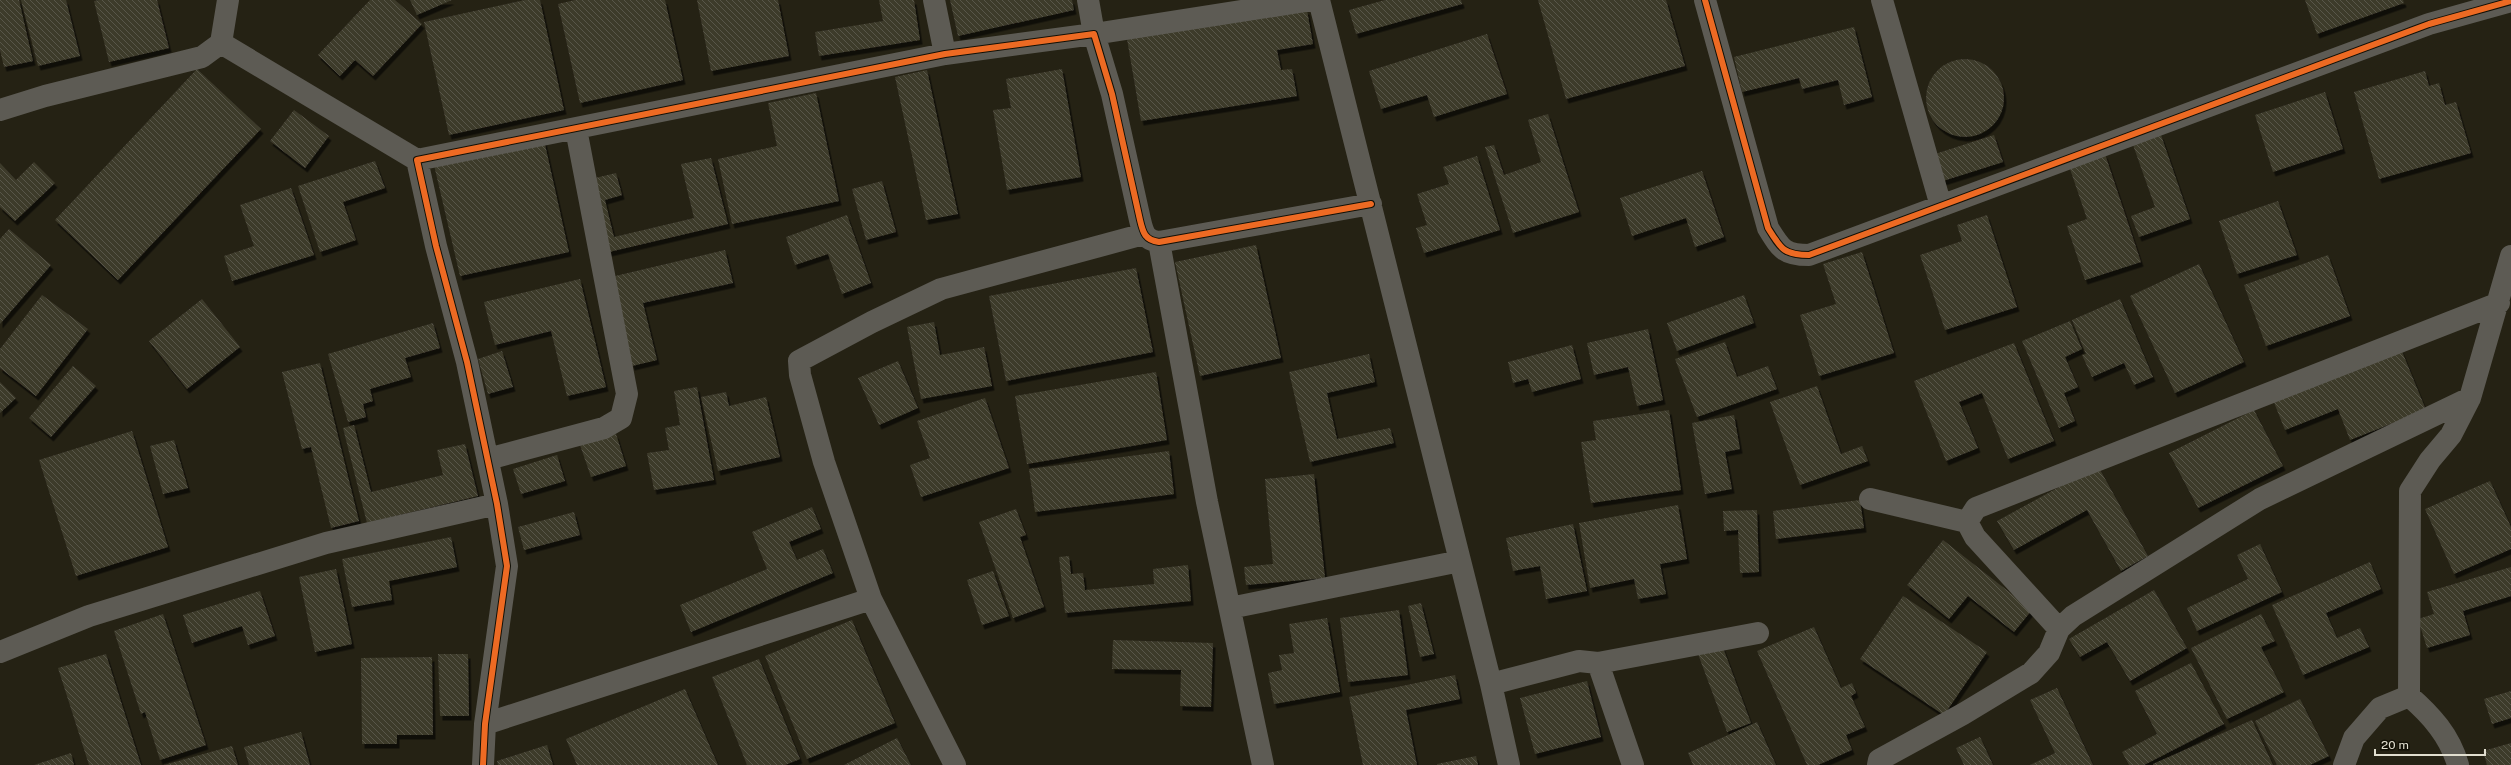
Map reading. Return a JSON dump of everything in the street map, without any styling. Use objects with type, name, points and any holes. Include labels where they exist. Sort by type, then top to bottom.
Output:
[{"type":"street","points":[[0,110],[45,96],[202,56],[222,43],[228,0]]},
{"type":"street","points":[[934,0],[945,54]]},
{"type":"street","points":[[1088,0],[1094,34],[1152,238],[1263,765]]},
{"type":"street","points":[[222,43],[417,160],[945,54],[1094,34],[1312,0]]},
{"type":"street","points":[[1319,0],[1491,684],[1509,765]]},
{"type":"street","points":[[1705,0],[1768,228],[1779,246],[1790,255],[1809,255],[2429,24],[2511,1]]},
{"type":"street","points":[[1882,0],[1941,206]]},
{"type":"street","points":[[488,459],[604,428],[621,418],[628,394],[576,129]]},
{"type":"street","points":[[417,160],[436,246],[467,362],[497,504],[507,566],[485,724],[483,765]]},
{"type":"street","points":[[955,765],[871,599],[821,455],[800,375],[799,361],[872,322],[941,289],[1152,238],[1371,204]]},
{"type":"street","points":[[2458,765],[2455,753],[2432,716],[2409,696],[2410,491],[2430,460],[2451,435],[2470,398],[2499,303],[2511,256]]},
{"type":"street","points":[[1967,522],[1976,508],[2499,303]]},
{"type":"street","points":[[1878,765],[1879,760],[1890,752],[1963,714],[2031,672],[2049,653],[2060,629],[2073,616],[2260,499],[2470,398]]},
{"type":"street","points":[[1870,498],[1967,522],[1975,537],[2060,629]]},
{"type":"street","points":[[0,652],[89,616],[326,543],[497,504]]},
{"type":"street","points":[[1230,608],[1460,561]]},
{"type":"street","points":[[485,724],[871,599]]},
{"type":"street","points":[[1491,684],[1579,661],[1598,663],[1758,633]]},
{"type":"street","points":[[1598,663],[1633,765]]},
{"type":"street","points":[[2344,765],[2354,738],[2380,708],[2409,696]]},
{"type":"building","points":[[0,0],[19,0],[33,61],[4,67],[0,50]]},
{"type":"building","points":[[21,0],[66,0],[80,56],[38,66]]},
{"type":"building","points":[[157,0],[169,48],[109,62],[94,1]]},
{"type":"building","points":[[370,0],[395,0],[422,24],[373,76],[355,60],[340,76],[318,55]]},
{"type":"building","points":[[410,0],[452,0],[417,15]]},
{"type":"building","points":[[525,0],[540,0],[564,110],[449,135],[424,22]]},
{"type":"building","points":[[575,0],[665,0],[683,80],[580,103],[558,4]]},
{"type":"building","points":[[697,0],[778,0],[789,56],[711,71]]},
{"type":"building","points":[[879,0],[914,0],[920,40],[819,56],[815,32],[883,21]]},
{"type":"building","points":[[950,0],[1072,0],[1074,10],[958,36]]},
{"type":"building","points":[[1385,0],[1461,0],[1462,4],[1356,34],[1349,10]]},
{"type":"building","points":[[1538,0],[1666,0],[1685,66],[1566,99]]},
{"type":"building","points":[[2305,0],[2403,0],[2404,3],[2317,34]]},
{"type":"building","points":[[1307,10],[1313,44],[1277,50],[1281,70],[1292,69],[1297,96],[1141,121],[1127,39]]},
{"type":"building","points":[[1854,27],[1872,97],[1844,105],[1838,80],[1802,89],[1799,78],[1742,92],[1734,57]]},
{"type":"building","points":[[1487,34],[1507,94],[1434,117],[1427,95],[1381,109],[1369,71]]},
{"type":"building","points":[[1965,59],[1980,62],[1992,71],[2001,83],[2004,98],[2001,113],[1992,125],[1980,134],[1965,137],[1950,134],[1938,125],[1929,113],[1926,98],[1929,83],[1938,71],[1950,62]]},
{"type":"building","points":[[197,69],[261,129],[118,280],[55,220]]},
{"type":"building","points":[[1062,69],[1081,177],[1007,190],[993,110],[1011,108],[1006,79]]},
{"type":"building","points":[[927,70],[958,214],[926,220],[895,77]]},
{"type":"building","points":[[2425,71],[2429,86],[2439,83],[2445,105],[2456,102],[2471,153],[2379,179],[2354,92]]},
{"type":"building","points":[[2325,92],[2343,149],[2273,172],[2255,115]]},
{"type":"building","points":[[816,93],[839,201],[732,224],[718,159],[777,146],[768,103]]},
{"type":"building","points":[[294,110],[329,136],[305,168],[270,141]]},
{"type":"building","points":[[1548,114],[1579,212],[1513,233],[1485,147],[1494,145],[1504,175],[1541,162],[1528,120]]},
{"type":"building","points":[[1994,135],[2003,162],[1943,181],[1935,154]]},
{"type":"building","points":[[2161,135],[2190,219],[2139,237],[2131,216],[2155,207],[2133,145]]},
{"type":"building","points":[[544,140],[569,252],[460,276],[434,165]]},
{"type":"building","points":[[2105,154],[2141,262],[2085,280],[2067,226],[2087,219],[2069,166]]},
{"type":"building","points":[[1477,156],[1500,230],[1424,253],[1416,228],[1427,225],[1417,194],[1449,184],[1443,167]]},
{"type":"building","points":[[711,158],[728,224],[609,252],[591,179],[616,173],[622,195],[605,200],[614,237],[694,218],[681,164]]},
{"type":"building","points":[[375,161],[385,188],[343,202],[356,240],[320,252],[298,186]]},
{"type":"building","points":[[34,162],[55,183],[15,221],[0,207],[0,163],[16,180]]},
{"type":"building","points":[[1702,171],[1724,237],[1695,247],[1686,218],[1632,236],[1620,198]]},
{"type":"building","points":[[882,181],[896,232],[866,240],[852,189]]},
{"type":"building","points":[[291,188],[314,255],[232,281],[224,256],[254,246],[240,205]]},
{"type":"building","points":[[2278,201],[2297,255],[2237,274],[2219,221]]},
{"type":"building","points":[[847,215],[871,283],[842,294],[828,254],[795,265],[786,237]]},
{"type":"building","points":[[1987,215],[2017,307],[1945,330],[1920,255],[1962,241],[1957,225]]},
{"type":"building","points":[[9,229],[51,265],[0,324],[0,239]]},
{"type":"building","points":[[1256,245],[1281,358],[1200,376],[1175,262]]},
{"type":"building","points":[[725,250],[733,283],[643,303],[657,360],[632,366],[611,277]]},
{"type":"building","points":[[1862,252],[1894,353],[1819,376],[1800,315],[1836,304],[1823,264]]},
{"type":"building","points":[[2328,255],[2350,316],[2266,346],[2244,285]]},
{"type":"building","points":[[2199,264],[2244,362],[2175,393],[2130,296]]},
{"type":"building","points":[[1136,268],[1153,352],[1006,381],[989,296]]},
{"type":"building","points":[[580,279],[606,387],[567,396],[551,331],[495,345],[484,302]]},
{"type":"building","points":[[42,295],[88,329],[36,396],[0,368],[0,349]]},
{"type":"building","points":[[1744,295],[1754,323],[1677,351],[1667,323]]},
{"type":"building","points":[[202,299],[240,347],[187,389],[149,341]]},
{"type":"building","points":[[2120,299],[2153,377],[2134,385],[2124,363],[2092,377],[2082,355],[2086,354],[2072,320]]},
{"type":"building","points":[[2070,321],[2082,349],[2065,357],[2078,387],[2064,393],[2075,421],[2059,428],[2022,341]]},
{"type":"building","points":[[934,322],[940,355],[984,347],[992,386],[921,399],[907,327]]},
{"type":"building","points":[[433,323],[440,348],[405,358],[411,377],[370,389],[373,401],[363,404],[366,417],[348,422],[328,354]]},
{"type":"building","points":[[1648,329],[1663,400],[1637,406],[1628,367],[1594,375],[1587,343]]},
{"type":"building","points":[[1725,342],[1737,377],[1768,366],[1777,389],[1697,417],[1675,359]]},
{"type":"building","points":[[2014,343],[2054,441],[2008,459],[1982,393],[1959,402],[1978,448],[1946,461],[1914,381]]},
{"type":"building","points":[[1572,345],[1581,379],[1532,392],[1528,379],[1513,383],[1508,362]]},
{"type":"building","points":[[2401,349],[2426,410],[2350,440],[2338,409],[2285,430],[2273,400]]},
{"type":"building","points":[[502,351],[513,387],[488,394],[478,359]]},
{"type":"building","points":[[1369,354],[1375,382],[1327,393],[1337,439],[1390,428],[1394,443],[1310,462],[1289,372]]},
{"type":"building","points":[[898,361],[918,408],[879,425],[858,378]]},
{"type":"building","points":[[320,363],[359,521],[331,528],[311,447],[302,449],[282,372]]},
{"type":"building","points":[[73,366],[96,386],[51,437],[29,418]]},
{"type":"building","points":[[1156,372],[1167,440],[1027,464],[1015,396]]},
{"type":"building","points":[[0,382],[16,398],[0,413]]},
{"type":"building","points":[[1817,386],[1841,454],[1862,446],[1868,461],[1800,485],[1770,402]]},
{"type":"building","points":[[697,387],[714,480],[654,490],[647,453],[669,450],[665,428],[680,425],[674,391]]},
{"type":"building","points":[[726,392],[729,406],[766,397],[780,457],[718,471],[701,397]]},
{"type":"building","points":[[985,398],[1009,468],[921,497],[910,465],[930,458],[917,421]]},
{"type":"building","points":[[1669,410],[1681,490],[1591,503],[1581,442],[1596,440],[1593,421]]},
{"type":"building","points":[[2254,410],[2283,466],[2198,508],[2169,453]]},
{"type":"building","points":[[1734,415],[1740,449],[1725,452],[1732,489],[1705,494],[1692,423]]},
{"type":"building","points":[[354,425],[371,492],[443,475],[437,450],[465,444],[478,496],[367,523],[343,428]]},
{"type":"building","points":[[132,431],[168,547],[76,576],[39,460]]},
{"type":"building","points":[[616,434],[626,466],[591,477],[580,445]]},
{"type":"building","points":[[174,440],[188,488],[163,494],[150,446]]},
{"type":"building","points":[[1169,451],[1174,494],[1035,512],[1029,469]]},
{"type":"building","points":[[557,455],[565,481],[521,494],[513,469]]},
{"type":"building","points":[[2098,466],[2148,556],[2121,571],[2087,510],[2014,550],[1997,521]]},
{"type":"building","points":[[1314,474],[1325,578],[1246,585],[1244,567],[1273,564],[1265,479]]},
{"type":"building","points":[[2490,481],[2511,527],[2511,549],[2454,574],[2425,509]]},
{"type":"building","points":[[1860,500],[1864,528],[1776,539],[1773,511]]},
{"type":"building","points":[[1678,505],[1687,559],[1660,564],[1666,594],[1638,599],[1634,579],[1590,588],[1579,523]]},
{"type":"building","points":[[812,507],[821,529],[789,542],[797,560],[823,549],[833,573],[691,632],[680,605],[767,569],[752,532]]},
{"type":"building","points":[[1016,509],[1026,535],[1020,537],[1044,607],[1013,618],[979,522]]},
{"type":"building","points":[[1757,510],[1759,572],[1740,573],[1738,530],[1724,531],[1723,511]]},
{"type":"building","points":[[574,512],[580,535],[524,550],[518,527]]},
{"type":"building","points":[[1573,524],[1587,591],[1546,599],[1540,566],[1513,571],[1506,538]]},
{"type":"building","points":[[451,537],[457,567],[389,581],[392,600],[352,607],[342,559]]},
{"type":"building","points":[[1943,540],[2032,610],[2014,632],[1968,596],[1949,619],[1907,585]]},
{"type":"building","points":[[2260,544],[2282,592],[2197,631],[2187,608],[2248,579],[2237,555]]},
{"type":"building","points":[[1069,556],[1071,574],[1083,573],[1085,590],[1154,584],[1153,569],[1188,565],[1191,601],[1065,613],[1059,557]]},
{"type":"building","points":[[2370,562],[2381,589],[2326,613],[2337,638],[2360,628],[2369,647],[2303,675],[2272,605]]},
{"type":"building","points":[[2511,567],[2511,596],[2463,611],[2470,635],[2427,648],[2418,619],[2434,614],[2427,592]]},
{"type":"building","points":[[336,569],[352,644],[315,652],[299,577]]},
{"type":"building","points":[[993,571],[1009,616],[982,625],[967,580]]},
{"type":"building","points":[[2154,590],[2187,648],[2130,681],[2107,642],[2080,657],[2069,639]]},
{"type":"building","points":[[260,591],[275,636],[248,645],[242,626],[192,643],[183,615]]},
{"type":"building","points":[[1903,596],[1987,652],[1944,715],[1860,659]]},
{"type":"building","points":[[1421,603],[1434,654],[1420,657],[1408,606]]},
{"type":"building","points":[[1399,610],[1408,675],[1348,682],[1340,618]]},
{"type":"building","points":[[163,614],[206,745],[160,760],[145,712],[141,714],[114,631]]},
{"type":"building","points":[[2261,614],[2275,641],[2261,647],[2284,692],[2227,719],[2191,648]]},
{"type":"building","points":[[1327,618],[1340,692],[1274,704],[1268,673],[1282,670],[1279,655],[1294,653],[1289,624]]},
{"type":"building","points":[[852,620],[895,723],[807,759],[765,656]]},
{"type":"building","points":[[1814,627],[1841,688],[1852,683],[1856,693],[1851,696],[1865,727],[1846,735],[1852,750],[1818,765],[1807,765],[1757,651]]},
{"type":"building","points":[[1113,640],[1213,643],[1211,707],[1180,706],[1181,670],[1112,669]]},
{"type":"building","points":[[1722,645],[1751,723],[1727,732],[1698,654]]},
{"type":"building","points":[[106,654],[141,765],[89,765],[58,668]]},
{"type":"building","points":[[438,654],[468,654],[469,716],[440,716]]},
{"type":"building","points":[[432,657],[433,735],[397,735],[397,744],[362,744],[361,658]]},
{"type":"building","points":[[759,659],[800,759],[785,765],[747,765],[712,677]]},
{"type":"building","points":[[2191,663],[2224,724],[2144,765],[2129,765],[2122,752],[2157,734],[2135,691]]},
{"type":"building","points":[[1455,675],[1460,699],[1406,710],[1417,765],[1363,765],[1349,697]]},
{"type":"building","points":[[1587,681],[1601,737],[1535,754],[1520,698]]},
{"type":"building","points":[[2057,688],[2093,765],[2030,765],[2055,753],[2030,700]]},
{"type":"building","points":[[685,689],[718,765],[577,765],[566,739]]},
{"type":"building","points":[[2511,691],[2511,718],[2492,724],[2484,699]]},
{"type":"building","points":[[2300,699],[2329,756],[2310,765],[2277,765],[2255,721]]},
{"type":"building","points":[[2252,720],[2273,765],[2153,765],[2153,764]]},
{"type":"building","points":[[1757,722],[1776,765],[1693,765],[1688,753]]},
{"type":"building","points":[[301,732],[310,765],[249,765],[244,747]]},
{"type":"building","points":[[1980,737],[1993,765],[1964,765],[1956,748]]},
{"type":"building","points":[[897,738],[911,765],[844,765]]},
{"type":"building","points":[[2511,743],[2511,765],[2487,765],[2483,751]]},
{"type":"building","points":[[547,745],[553,765],[498,765],[497,761]]},
{"type":"building","points":[[232,746],[238,765],[164,765]]},
{"type":"building","points":[[71,753],[74,765],[34,765]]},
{"type":"building","points":[[1476,756],[1478,765],[1437,765],[1437,764]]},
{"type":"cycle path","points":[[1705,0],[1768,228],[1780,246],[1788,252],[1801,255],[1809,255],[2429,24],[2511,1]]},
{"type":"cycle path","points":[[483,765],[485,724],[507,566],[497,504],[467,362],[436,246],[417,160],[945,54],[1094,34],[1112,94],[1141,225],[1145,235],[1151,240],[1159,242],[1371,204]]}]
